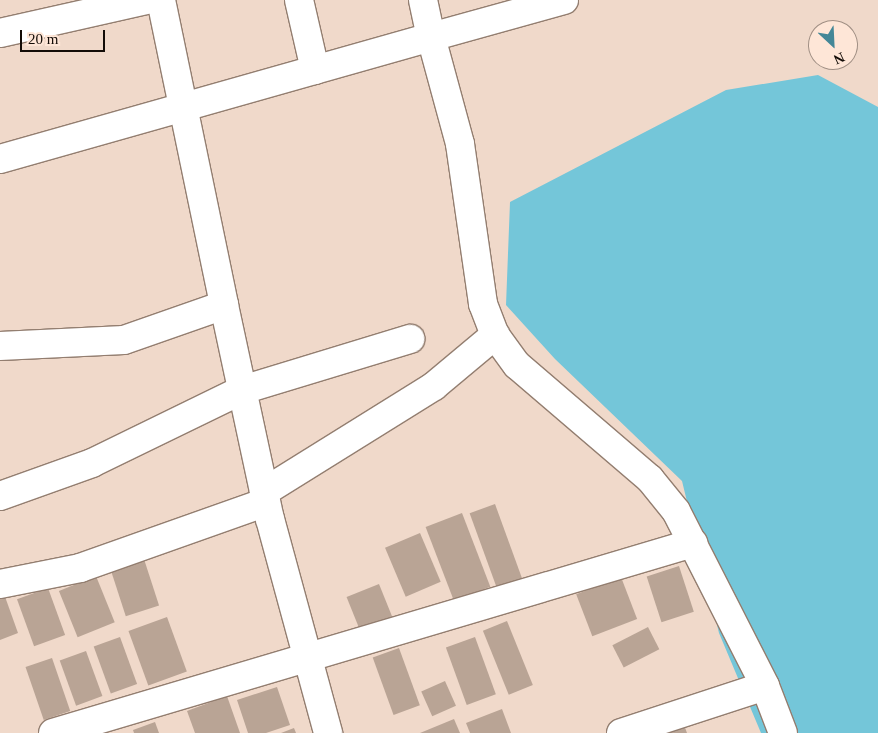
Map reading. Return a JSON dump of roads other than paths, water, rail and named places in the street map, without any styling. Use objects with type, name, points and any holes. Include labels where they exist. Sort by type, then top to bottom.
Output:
[{"type":"street","points":[[0,34],[147,0]]},
{"type":"street","points":[[161,0],[265,497],[328,733]]},
{"type":"street","points":[[299,0],[315,70]]},
{"type":"street","points":[[423,0],[460,144],[483,304],[495,336],[517,365],[650,479],[676,511],[765,686],[782,733]]},
{"type":"street","points":[[0,158],[564,0]]},
{"type":"street","points":[[0,346],[124,340],[224,305]]},
{"type":"street","points":[[0,584],[80,568],[265,497],[434,386],[495,336]]},
{"type":"street","points":[[0,496],[92,463],[242,390],[410,338]]},
{"type":"street","points":[[53,733],[692,543]]},
{"type":"street","points":[[621,733],[765,686]]},
{"type":"water","points":[[818,75],[878,107],[878,733],[761,733],[719,633],[682,481],[555,359],[506,305],[510,202],[726,90]]}]
